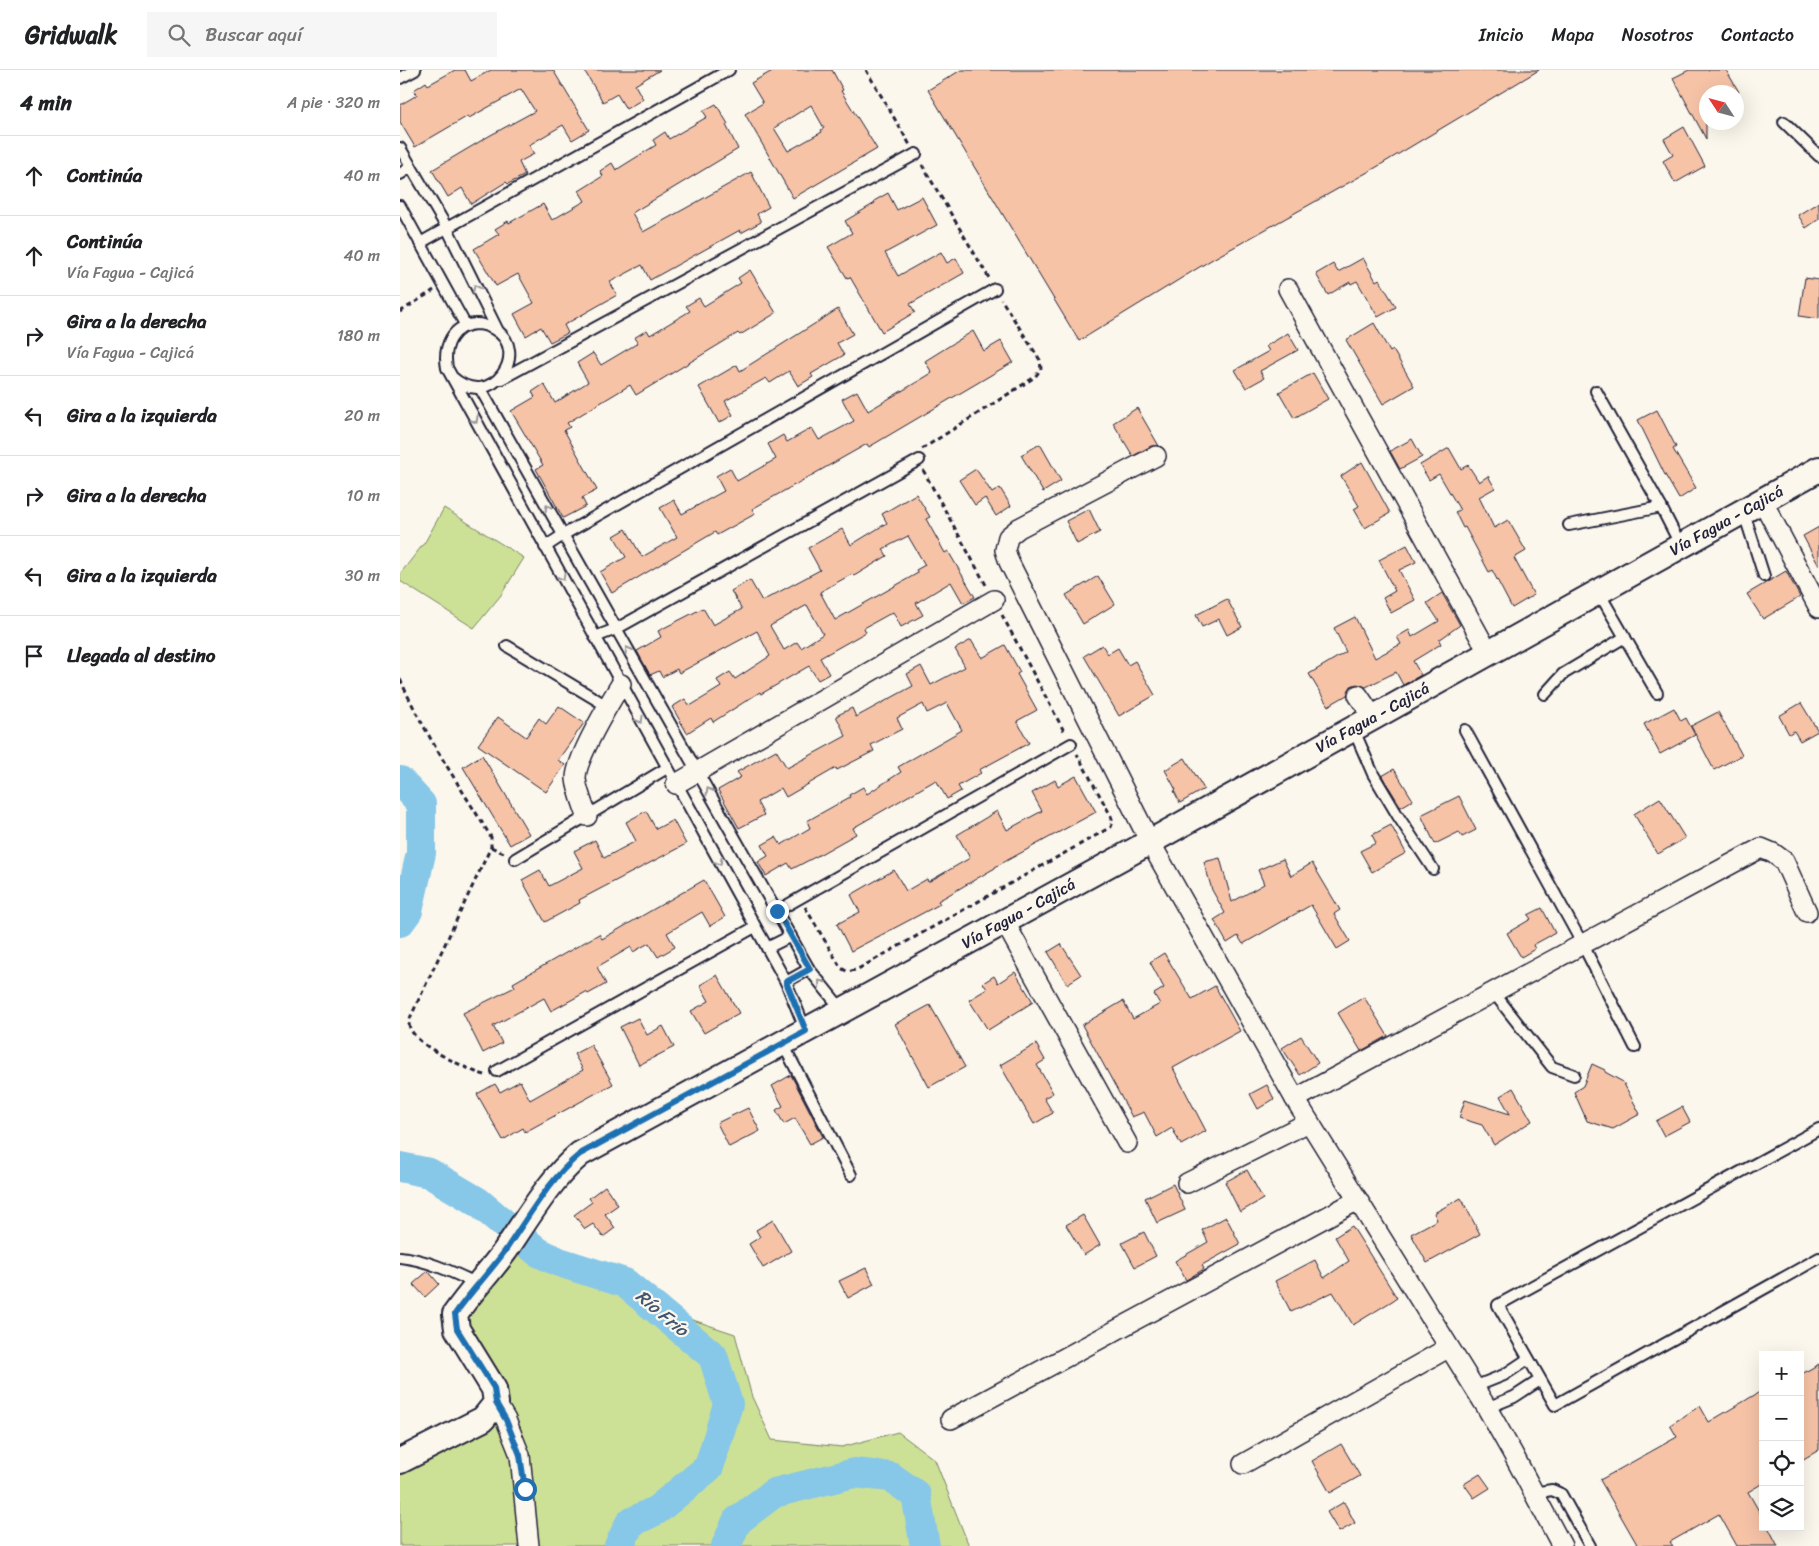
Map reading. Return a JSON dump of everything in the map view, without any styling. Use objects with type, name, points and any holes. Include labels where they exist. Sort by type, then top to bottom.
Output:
[{"type":"street","points":[[1288,289],[1488,652]]},
{"type":"street","points":[[1156,456],[1019,528],[1008,537],[1005,550],[1013,570],[1150,842],[1295,1100],[1487,1408],[1562,1546]]},
{"type":"street","name":"Vía Fagua - Cajicá","points":[[496,1403],[494,1388],[457,1329],[455,1314],[503,1253],[565,1166],[580,1154],[1150,842],[1819,469]]},
{"type":"street","points":[[1753,505],[1819,608]]},
{"type":"street","points":[[671,776],[697,771],[994,600]]},
{"type":"street","points":[[586,816],[576,778],[584,752],[607,706],[621,684]]},
{"type":"street","points":[[1358,695],[1363,722]]},
{"type":"street","points":[[1295,1100],[1761,848],[1773,853],[1784,862],[1807,912]]},
{"type":"street","points":[[1004,921],[1127,1143]]},
{"type":"street","points":[[1187,1183],[1309,1122]]},
{"type":"street","points":[[951,1419],[1358,1200]]},
{"type":"street","points":[[1243,1464],[1448,1348]]},
{"type":"street","points":[[400,1461],[483,1419],[496,1403],[506,1420],[520,1455],[525,1489],[529,1546]]},
{"type":"lane","points":[[400,78],[415,70]]},
{"type":"lane","points":[[420,244],[729,70]]},
{"type":"lane","points":[[1784,122],[1819,156]]},
{"type":"lane","points":[[400,148],[447,228],[504,340],[508,350],[509,361],[499,380]]},
{"type":"lane","points":[[452,377],[460,384],[469,388],[490,386],[916,154]]},
{"type":"lane","points":[[400,174],[411,167]]},
{"type":"lane","points":[[400,206],[466,326]]},
{"type":"lane","points":[[545,547],[996,289]]},
{"type":"lane","points":[[498,331],[482,325],[466,326],[457,331],[450,339],[446,348],[447,368],[786,982],[806,1031]]},
{"type":"lane","points":[[480,388],[810,969],[842,1010]]},
{"type":"lane","points":[[1596,391],[1681,546]]},
{"type":"lane","points":[[595,637],[616,629],[919,460]]},
{"type":"lane","points":[[1753,505],[1764,576]]},
{"type":"lane","points":[[1569,526],[1661,507]]},
{"type":"lane","points":[[1598,591],[1657,693]]},
{"type":"lane","points":[[1545,694],[1562,674],[1625,637]]},
{"type":"lane","points":[[507,646],[607,706]]},
{"type":"lane","points":[[1363,722],[1373,774],[1433,869]]},
{"type":"lane","points":[[1465,730],[1584,945],[1635,1047]]},
{"type":"lane","points":[[777,911],[1071,744]]},
{"type":"lane","points":[[515,858],[586,816],[671,776]]},
{"type":"lane","points":[[497,1071],[755,927]]},
{"type":"lane","points":[[767,948],[791,936]]},
{"type":"lane","points":[[786,982],[810,969]]},
{"type":"lane","points":[[1494,993],[1552,1067],[1574,1075]]},
{"type":"lane","points":[[783,1044],[851,1175]]},
{"type":"lane","points":[[1819,1129],[1498,1305],[1555,1405],[1819,1258]]},
{"type":"lane","points":[[400,1257],[415,1259],[441,1267],[478,1284]]},
{"type":"lane","points":[[1474,1387],[1504,1375],[1528,1359]]},
{"type":"lane","points":[[1487,1408],[1514,1397],[1540,1380]]},
{"type":"lane","points":[[1533,1494],[1552,1490],[1561,1494],[1590,1546]]},
{"type":"path","points":[[800,898],[841,968],[848,972],[858,969],[1111,827],[1113,822],[919,460],[918,454],[923,447],[1035,377],[1041,369],[1040,360],[866,70]]},
{"type":"path","points":[[400,312],[443,284]]},
{"type":"path","points":[[400,679],[412,706],[434,746],[491,837],[490,847],[411,1016],[409,1025],[415,1035],[434,1052],[478,1073],[486,1075],[497,1071]]},
{"type":"green space","points":[[444,508],[524,558],[501,595],[474,628],[400,581],[400,574],[425,542]]},
{"type":"green space","points":[[525,1240],[549,1257],[624,1282],[669,1319],[687,1318],[735,1334],[752,1397],[772,1440],[842,1447],[898,1432],[935,1460],[969,1546],[400,1546],[400,1461],[496,1403],[457,1329]]},
{"type":"building","points":[[455,70],[465,70],[471,81],[491,70],[553,70],[589,130],[572,140],[563,125],[529,145],[534,154],[519,162],[525,175],[508,184],[506,182],[471,204],[462,188],[448,197],[432,170],[535,111],[521,89],[469,118],[468,116],[415,147],[400,122],[400,105],[417,95],[414,90],[426,82],[428,85]]},
{"type":"building","points":[[584,70],[660,70],[635,85],[643,99],[626,109],[617,94],[603,102]]},
{"type":"building","points":[[774,70],[832,70],[843,90],[841,91],[877,149],[793,198],[745,114],[763,103],[751,83]],"holes":[[[811,105],[824,128],[821,130],[822,132],[788,151],[774,128]]]},
{"type":"building","points":[[961,70],[1539,70],[1375,168],[1211,260],[1079,341],[928,90]]},
{"type":"building","points":[[1689,70],[1726,70],[1735,85],[1699,85],[1699,126],[1673,78]]},
{"type":"building","points":[[716,104],[728,124],[726,125],[738,149],[632,213],[643,232],[751,172],[769,207],[757,214],[761,222],[741,233],[740,230],[650,280],[642,265],[610,282],[617,295],[564,325],[568,333],[550,342],[541,327],[526,336],[514,314],[534,303],[518,274],[496,286],[474,249],[499,234],[495,229],[543,204],[552,220],[585,201],[579,191],[603,176],[600,171],[612,163],[616,170],[656,145],[653,140],[665,132],[669,139],[707,117],[703,111]]},
{"type":"building","points":[[1684,127],[1705,166],[1675,183],[1663,161],[1673,155],[1664,139]]},
{"type":"building","points":[[1701,130],[1706,130],[1706,139]]},
{"type":"building","points":[[888,193],[897,210],[922,197],[937,225],[885,253],[898,276],[941,252],[947,263],[956,258],[964,273],[910,304],[915,312],[882,332],[850,277],[847,278],[828,247],[852,233],[845,221]]},
{"type":"building","points":[[1819,202],[1819,219],[1806,228],[1798,215]]},
{"type":"building","points":[[1363,258],[1376,281],[1379,279],[1396,307],[1378,317],[1357,281],[1351,284],[1350,282],[1328,295],[1316,274],[1333,264],[1338,272]]},
{"type":"building","points":[[750,270],[776,313],[740,335],[738,333],[636,395],[630,385],[567,423],[570,427],[564,430],[597,490],[582,498],[586,506],[563,518],[536,469],[543,465],[511,411],[535,397],[532,392],[544,384],[555,403],[588,382],[577,363],[593,353],[601,365],[638,343],[634,338],[647,330],[650,335],[690,311],[686,306],[699,298],[704,306],[741,283],[738,278]]},
{"type":"building","points":[[1805,278],[1819,280],[1819,319],[1799,316]]},
{"type":"building","points":[[838,309],[853,334],[837,343],[844,355],[811,374],[813,377],[798,386],[789,371],[770,383],[766,378],[725,401],[733,415],[719,423],[699,387],[737,365],[740,371]]},
{"type":"building","points":[[1374,323],[1390,352],[1393,350],[1414,386],[1383,404],[1346,340]]},
{"type":"building","points":[[973,331],[984,351],[1001,341],[1013,362],[869,447],[867,444],[752,509],[755,514],[717,535],[715,532],[612,593],[600,572],[626,557],[614,536],[626,529],[642,557],[677,537],[660,508],[674,500],[682,514],[724,491],[716,476],[730,468],[737,481],[776,459],[768,444],[783,435],[787,442],[812,428],[819,440],[854,421],[842,399],[857,391],[868,411],[932,373],[925,361]]},
{"type":"building","points":[[1288,333],[1298,350],[1260,371],[1264,378],[1246,388],[1235,370],[1269,351],[1266,346]]},
{"type":"building","points":[[1313,373],[1328,399],[1294,418],[1279,392]]},
{"type":"building","points":[[1137,408],[1159,446],[1151,446],[1133,456],[1113,423]]},
{"type":"building","points":[[1657,410],[1676,447],[1673,449],[1696,488],[1679,499],[1638,420]]},
{"type":"building","points":[[1412,439],[1422,457],[1400,469],[1390,451]]},
{"type":"building","points":[[1040,444],[1061,481],[1043,492],[1021,455]]},
{"type":"building","points":[[1449,448],[1461,469],[1468,465],[1479,482],[1488,476],[1495,488],[1479,497],[1494,528],[1508,520],[1526,551],[1514,558],[1534,595],[1512,608],[1492,570],[1489,572],[1465,527],[1463,528],[1455,512],[1460,510],[1439,474],[1429,480],[1420,465]]},
{"type":"building","points":[[1362,462],[1390,513],[1365,528],[1354,509],[1359,506],[1341,476]]},
{"type":"building","points":[[976,469],[992,493],[1000,488],[1011,506],[996,516],[985,498],[975,505],[959,480]]},
{"type":"building","points":[[916,494],[930,517],[926,519],[945,553],[948,551],[975,597],[963,603],[951,582],[916,603],[923,615],[901,627],[893,612],[864,628],[866,632],[820,658],[829,674],[818,680],[809,666],[761,694],[760,692],[713,722],[711,718],[687,733],[672,707],[685,699],[690,706],[721,687],[717,680],[730,672],[735,679],[770,656],[757,631],[679,673],[677,669],[662,677],[659,671],[650,675],[637,651],[661,637],[658,631],[703,608],[713,625],[742,609],[731,591],[750,580],[762,601],[820,570],[808,548],[842,529],[851,545],[887,523],[882,514]],"holes":[[[908,536],[925,565],[916,570],[918,573],[835,620],[820,592],[852,574],[854,576],[887,556],[883,549]],[[807,605],[823,634],[801,648],[797,642],[784,650],[770,626]]]},
{"type":"building","points":[[1089,509],[1100,532],[1077,544],[1066,521]]},
{"type":"building","points":[[1819,527],[1819,566],[1803,536]]},
{"type":"building","points":[[1407,545],[1416,562],[1399,570],[1415,600],[1391,613],[1383,598],[1395,591],[1379,560]]},
{"type":"building","points":[[1786,571],[1800,597],[1763,619],[1747,594]]},
{"type":"building","points":[[1098,576],[1115,604],[1083,624],[1066,595]]},
{"type":"building","points":[[1442,593],[1460,625],[1439,640],[1441,644],[1413,661],[1421,675],[1403,685],[1396,672],[1366,687],[1357,684],[1351,686],[1347,695],[1328,706],[1309,674],[1346,652],[1334,628],[1355,617],[1375,658],[1401,644],[1397,637],[1409,630],[1412,637],[1439,621],[1427,603]]},
{"type":"building","points":[[1227,599],[1242,627],[1227,635],[1219,619],[1202,627],[1196,615]]},
{"type":"building","points":[[971,640],[982,658],[1005,645],[1020,672],[1017,674],[1037,710],[1017,721],[1029,743],[979,770],[981,773],[958,786],[961,791],[947,799],[936,780],[853,828],[856,834],[792,869],[788,863],[766,876],[758,862],[768,856],[762,845],[776,837],[781,845],[810,828],[807,821],[850,797],[849,795],[863,787],[867,794],[901,772],[898,767],[962,730],[947,703],[927,713],[923,704],[897,718],[902,729],[871,745],[874,751],[837,770],[836,768],[786,797],[781,788],[757,802],[764,815],[739,828],[718,790],[741,777],[737,772],[776,750],[787,768],[846,736],[836,716],[852,708],[856,717],[913,686],[907,674],[921,666],[931,685],[965,667],[955,649]]},
{"type":"building","points":[[1102,645],[1108,654],[1118,648],[1128,665],[1135,661],[1155,695],[1119,716],[1084,656]]},
{"type":"building","points":[[1801,703],[1818,731],[1800,741],[1794,731],[1789,734],[1779,716]]},
{"type":"building","points":[[559,706],[584,723],[558,760],[565,765],[546,792],[478,745],[498,717],[526,737],[539,718],[546,724]]},
{"type":"building","points":[[1674,708],[1681,721],[1686,718],[1695,735],[1660,754],[1644,724]]},
{"type":"building","points":[[1718,712],[1742,755],[1714,770],[1691,726]]},
{"type":"building","points":[[482,755],[529,834],[510,845],[463,767]]},
{"type":"building","points":[[1185,758],[1204,789],[1180,803],[1174,791],[1176,790],[1165,770]]},
{"type":"building","points":[[1394,769],[1413,800],[1401,807],[1382,776]]},
{"type":"building","points":[[1076,776],[1096,812],[995,867],[938,901],[940,904],[851,951],[837,924],[860,912],[851,895],[894,870],[906,891],[927,879],[928,882],[970,858],[957,835],[997,811],[1007,830],[1042,811],[1032,793],[1055,780],[1058,786]]},
{"type":"building","points":[[1459,796],[1476,830],[1462,837],[1459,832],[1435,844],[1421,815]]},
{"type":"building","points":[[1660,798],[1685,838],[1658,854],[1634,814]]},
{"type":"building","points":[[646,811],[656,829],[673,820],[686,844],[579,900],[580,903],[545,922],[522,880],[540,870],[549,886],[583,868],[574,851],[595,840],[604,858],[636,841],[626,822]]},
{"type":"building","points":[[1391,825],[1406,853],[1372,872],[1360,851],[1376,843],[1372,835]]},
{"type":"building","points":[[1220,858],[1232,902],[1264,884],[1258,870],[1283,859],[1291,876],[1312,863],[1340,910],[1334,914],[1350,941],[1337,949],[1311,905],[1243,944],[1238,936],[1227,943],[1214,920],[1225,913],[1212,890],[1204,862]]},
{"type":"building","points":[[704,880],[725,917],[710,926],[702,912],[667,933],[675,947],[658,957],[649,943],[633,952],[631,947],[597,967],[606,984],[588,994],[586,992],[551,1011],[544,998],[493,1026],[502,1043],[483,1053],[463,1013],[515,987],[513,983],[599,934],[602,939]]},
{"type":"building","points":[[1542,908],[1555,933],[1533,945],[1535,949],[1521,957],[1507,933],[1531,919],[1528,915]]},
{"type":"building","points":[[1061,944],[1081,975],[1067,984],[1048,952]]},
{"type":"building","points":[[1164,953],[1192,999],[1215,986],[1240,1031],[1173,1068],[1206,1131],[1181,1145],[1172,1128],[1157,1137],[1144,1112],[1132,1117],[1082,1025],[1123,1001],[1133,1019],[1160,1004],[1154,994],[1164,988],[1150,962]]},
{"type":"building","points":[[1015,972],[1033,1002],[988,1030],[969,1000],[987,989],[983,983],[994,976],[998,983]]},
{"type":"building","points":[[717,975],[739,1013],[704,1033],[691,1011],[709,1001],[700,985]]},
{"type":"building","points":[[1364,997],[1388,1036],[1361,1051],[1338,1013]]},
{"type":"building","points":[[930,1005],[965,1067],[929,1087],[895,1024]]},
{"type":"building","points":[[638,1018],[647,1035],[663,1026],[674,1047],[639,1065],[620,1027]]},
{"type":"building","points":[[1301,1036],[1318,1063],[1300,1075],[1282,1048]]},
{"type":"building","points":[[1036,1044],[1045,1060],[1037,1065],[1053,1093],[1044,1098],[1053,1113],[1034,1124],[1000,1065]]},
{"type":"building","points":[[591,1045],[613,1084],[525,1132],[523,1128],[503,1140],[477,1094],[495,1084],[500,1092],[520,1081],[530,1100],[583,1070],[574,1054]]},
{"type":"building","points":[[1592,1064],[1623,1082],[1640,1114],[1613,1129],[1587,1121],[1574,1092],[1583,1086]]},
{"type":"building","points":[[791,1075],[823,1137],[810,1144],[795,1118],[784,1124],[776,1110],[783,1106],[772,1086]]},
{"type":"building","points":[[1267,1085],[1274,1099],[1258,1109],[1250,1094]]},
{"type":"building","points":[[1513,1088],[1532,1121],[1494,1145],[1482,1125],[1459,1118],[1465,1100],[1510,1114],[1500,1096]]},
{"type":"building","points":[[1682,1107],[1690,1122],[1664,1136],[1656,1121]]},
{"type":"building","points":[[748,1108],[760,1131],[729,1147],[717,1123]]},
{"type":"building","points":[[1247,1170],[1263,1199],[1240,1212],[1225,1182]]},
{"type":"building","points":[[1173,1184],[1185,1210],[1157,1223],[1145,1198]]},
{"type":"building","points":[[605,1186],[618,1205],[605,1214],[615,1228],[603,1237],[593,1224],[585,1229],[574,1215],[592,1202],[589,1198]]},
{"type":"building","points":[[1461,1198],[1480,1234],[1427,1263],[1411,1234],[1437,1220],[1434,1213]]},
{"type":"building","points":[[1083,1215],[1100,1245],[1084,1255],[1066,1225]]},
{"type":"building","points":[[1226,1217],[1240,1244],[1202,1265],[1204,1269],[1186,1280],[1175,1261],[1208,1242],[1202,1230]]},
{"type":"building","points":[[773,1220],[791,1251],[763,1268],[749,1244],[760,1237],[756,1230]]},
{"type":"building","points":[[1352,1226],[1397,1298],[1353,1325],[1333,1292],[1291,1312],[1275,1281],[1315,1260],[1324,1278],[1349,1261],[1335,1237]]},
{"type":"building","points":[[1144,1232],[1156,1256],[1135,1267],[1122,1243]]},
{"type":"building","points":[[866,1268],[874,1284],[848,1298],[839,1281]]},
{"type":"building","points":[[428,1271],[439,1284],[425,1297],[413,1284]]},
{"type":"building","points":[[1819,1364],[1819,1450],[1804,1459],[1804,1396],[1804,1373]]},
{"type":"building","points":[[1759,1392],[1759,1485],[1748,1492],[1759,1511],[1759,1531],[1770,1531],[1778,1546],[1737,1546],[1719,1514],[1670,1542],[1673,1546],[1638,1546],[1600,1480],[1677,1437],[1670,1425],[1700,1406],[1709,1422]]},
{"type":"building","points":[[1341,1444],[1360,1476],[1330,1493],[1312,1461]]},
{"type":"building","points":[[1480,1474],[1490,1488],[1474,1498],[1464,1484]]},
{"type":"building","points":[[1344,1502],[1355,1523],[1339,1532],[1327,1512]]},
{"type":"waterway","name":"Río Frío","points":[[400,781],[421,804],[421,853],[408,911],[400,922]]},
{"type":"waterway","name":"Río Frío","points":[[400,1167],[429,1173],[478,1202],[538,1252],[559,1262],[625,1283],[713,1356],[728,1404],[709,1467],[657,1510],[630,1523],[619,1546]]},
{"type":"waterway","name":"Río Frío","points":[[726,1546],[737,1521],[774,1493],[854,1473],[891,1477],[916,1495],[925,1546]]},
{"type":"route","points":[[525,1489],[520,1455],[506,1420],[496,1403],[494,1388],[457,1329],[455,1314],[503,1253],[565,1166],[580,1154],[806,1031],[786,982],[810,969],[777,911]]}]
